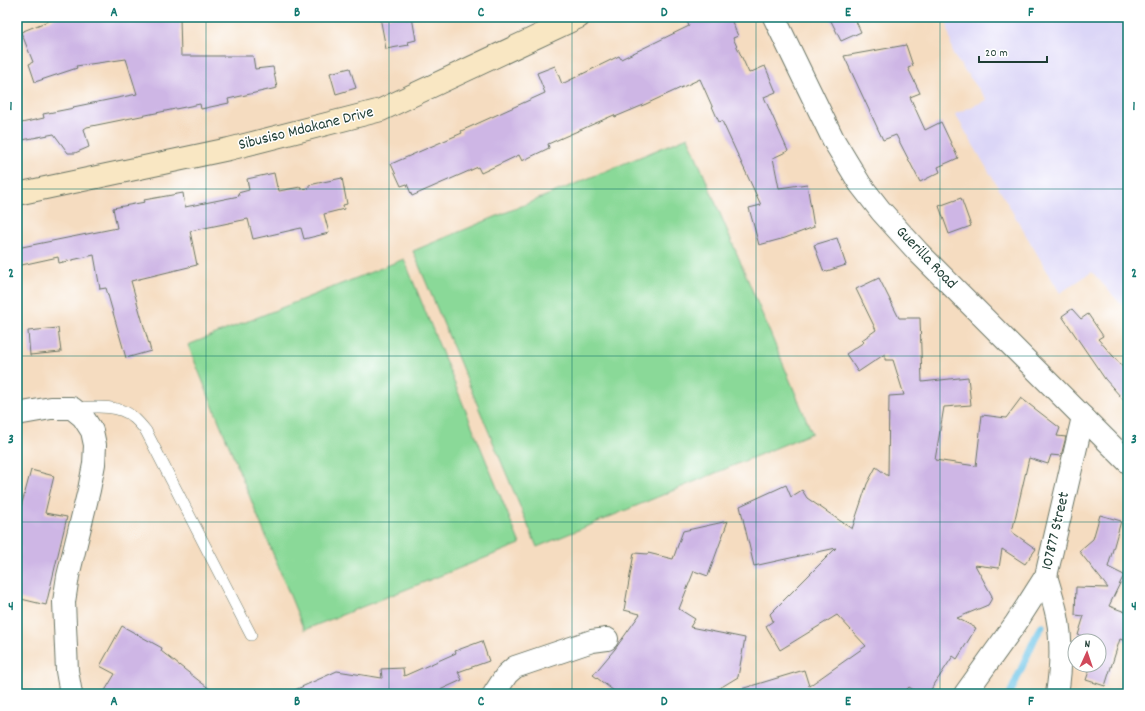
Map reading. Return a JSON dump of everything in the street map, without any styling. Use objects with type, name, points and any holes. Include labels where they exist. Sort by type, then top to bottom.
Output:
[{"type":"street","name":"Sibusiso Mdakane Drive","points":[[17,194],[229,149],[380,110],[579,17]]},
{"type":"street","name":"Guerilla Road","points":[[774,17],[834,141],[860,184],[876,205],[919,253],[1128,462]]},
{"type":"street","points":[[17,414],[51,408],[72,408],[83,417],[92,432],[95,445],[94,464],[89,490],[68,576],[64,602],[67,672],[71,694]]},
{"type":"street","name":"107877 Street","points":[[964,694],[1016,623],[1046,576],[1083,416]]},
{"type":"street","points":[[1046,576],[1057,616],[1060,646],[1060,676],[1057,694]]},
{"type":"street","points":[[494,694],[507,674],[515,667],[592,641],[607,638]]},
{"type":"lane","points":[[72,408],[98,407],[115,409],[132,416],[146,431],[251,635]]},
{"type":"shaded area","points":[[946,17],[1128,17],[1128,312],[1092,272],[1060,293],[955,114],[987,100],[953,55]]},
{"type":"green space","points":[[688,137],[812,433],[537,547],[413,251]]},
{"type":"green space","points":[[404,259],[520,544],[304,630],[188,345]]},
{"type":"building","points":[[58,17],[180,17],[181,56],[253,56],[255,69],[273,67],[277,88],[228,99],[229,103],[201,109],[200,104],[87,127],[84,129],[89,147],[75,153],[68,153],[54,134],[17,141],[17,124],[44,118],[43,114],[137,94],[126,59],[76,66],[77,68],[35,82],[29,64],[33,62],[21,32]]},
{"type":"building","points":[[380,17],[412,17],[416,40],[408,42],[409,45],[386,49]]},
{"type":"building","points":[[685,17],[730,17],[738,36],[733,38],[749,73],[765,66],[776,92],[764,97],[788,151],[773,158],[779,188],[807,184],[814,227],[785,238],[759,245],[749,208],[761,205],[722,121],[719,122],[700,79],[646,104],[615,117],[614,115],[548,144],[549,148],[522,161],[519,155],[481,173],[478,167],[412,196],[407,184],[401,186],[391,164],[462,133],[461,131],[545,93],[537,73],[555,66],[562,84],[619,56],[621,59],[689,26]]},
{"type":"building","points":[[829,17],[854,17],[861,32],[841,41]]},
{"type":"building","points":[[906,45],[913,66],[908,68],[920,93],[910,97],[925,130],[941,122],[958,158],[938,167],[940,172],[920,182],[896,135],[883,140],[844,56]]},
{"type":"building","points":[[350,68],[356,88],[336,94],[330,73]]},
{"type":"building","points":[[274,173],[279,191],[300,187],[301,189],[309,188],[309,185],[342,178],[347,204],[343,205],[344,209],[324,214],[329,233],[304,239],[301,228],[253,239],[248,219],[190,231],[197,265],[131,281],[151,351],[126,358],[106,288],[100,289],[94,255],[59,263],[58,257],[17,266],[17,248],[117,228],[113,208],[145,202],[144,200],[183,193],[185,207],[239,196],[238,193],[249,190],[247,179]]},
{"type":"building","points":[[961,198],[971,226],[949,234],[939,206]]},
{"type":"building","points":[[837,238],[846,265],[824,272],[814,245]]},
{"type":"building","points":[[879,278],[899,318],[920,318],[922,382],[968,377],[971,405],[944,407],[935,460],[976,466],[982,415],[1006,418],[1021,398],[1060,428],[1057,436],[1066,437],[1061,456],[1051,455],[1048,464],[1029,458],[1012,532],[1036,549],[1025,564],[1002,549],[999,568],[975,565],[992,596],[991,600],[988,605],[957,618],[976,628],[957,659],[953,656],[928,694],[920,694],[909,687],[902,694],[742,694],[741,689],[804,670],[809,686],[866,646],[837,615],[780,650],[766,626],[773,621],[770,614],[836,548],[754,566],[740,506],[786,485],[791,497],[802,490],[807,498],[852,529],[867,484],[876,467],[888,476],[889,396],[904,395],[893,360],[885,360],[885,354],[858,372],[846,354],[864,342],[862,340],[876,330],[856,289]]},
{"type":"building","points":[[1072,309],[1081,319],[1088,314],[1103,336],[1098,339],[1128,373],[1128,405],[1105,379],[1062,316]]},
{"type":"building","points":[[58,328],[61,352],[30,355],[28,331]]},
{"type":"building","points":[[31,470],[54,476],[45,513],[67,517],[46,605],[17,598],[17,522]]},
{"type":"building","points":[[1100,515],[1121,521],[1108,567],[1124,575],[1109,606],[1128,613],[1128,642],[1120,639],[1105,686],[1086,680],[1088,673],[1107,673],[1107,633],[1079,633],[1084,616],[1075,615],[1076,587],[1108,588],[1079,551],[1093,539]]},
{"type":"building","points":[[728,521],[708,576],[694,571],[679,609],[695,619],[690,627],[745,638],[738,677],[710,694],[618,694],[593,675],[615,649],[640,614],[624,610],[634,553],[648,553],[673,559],[683,531]]},
{"type":"building","points":[[122,626],[162,648],[161,651],[216,694],[103,694],[115,674],[100,666]]},
{"type":"building","points":[[482,641],[489,661],[458,672],[462,680],[431,694],[286,694],[337,671],[382,678],[381,669],[403,668],[404,676],[456,653],[455,651]]},
{"type":"waterway","points":[[1010,694],[1035,638],[1042,626]]}]
